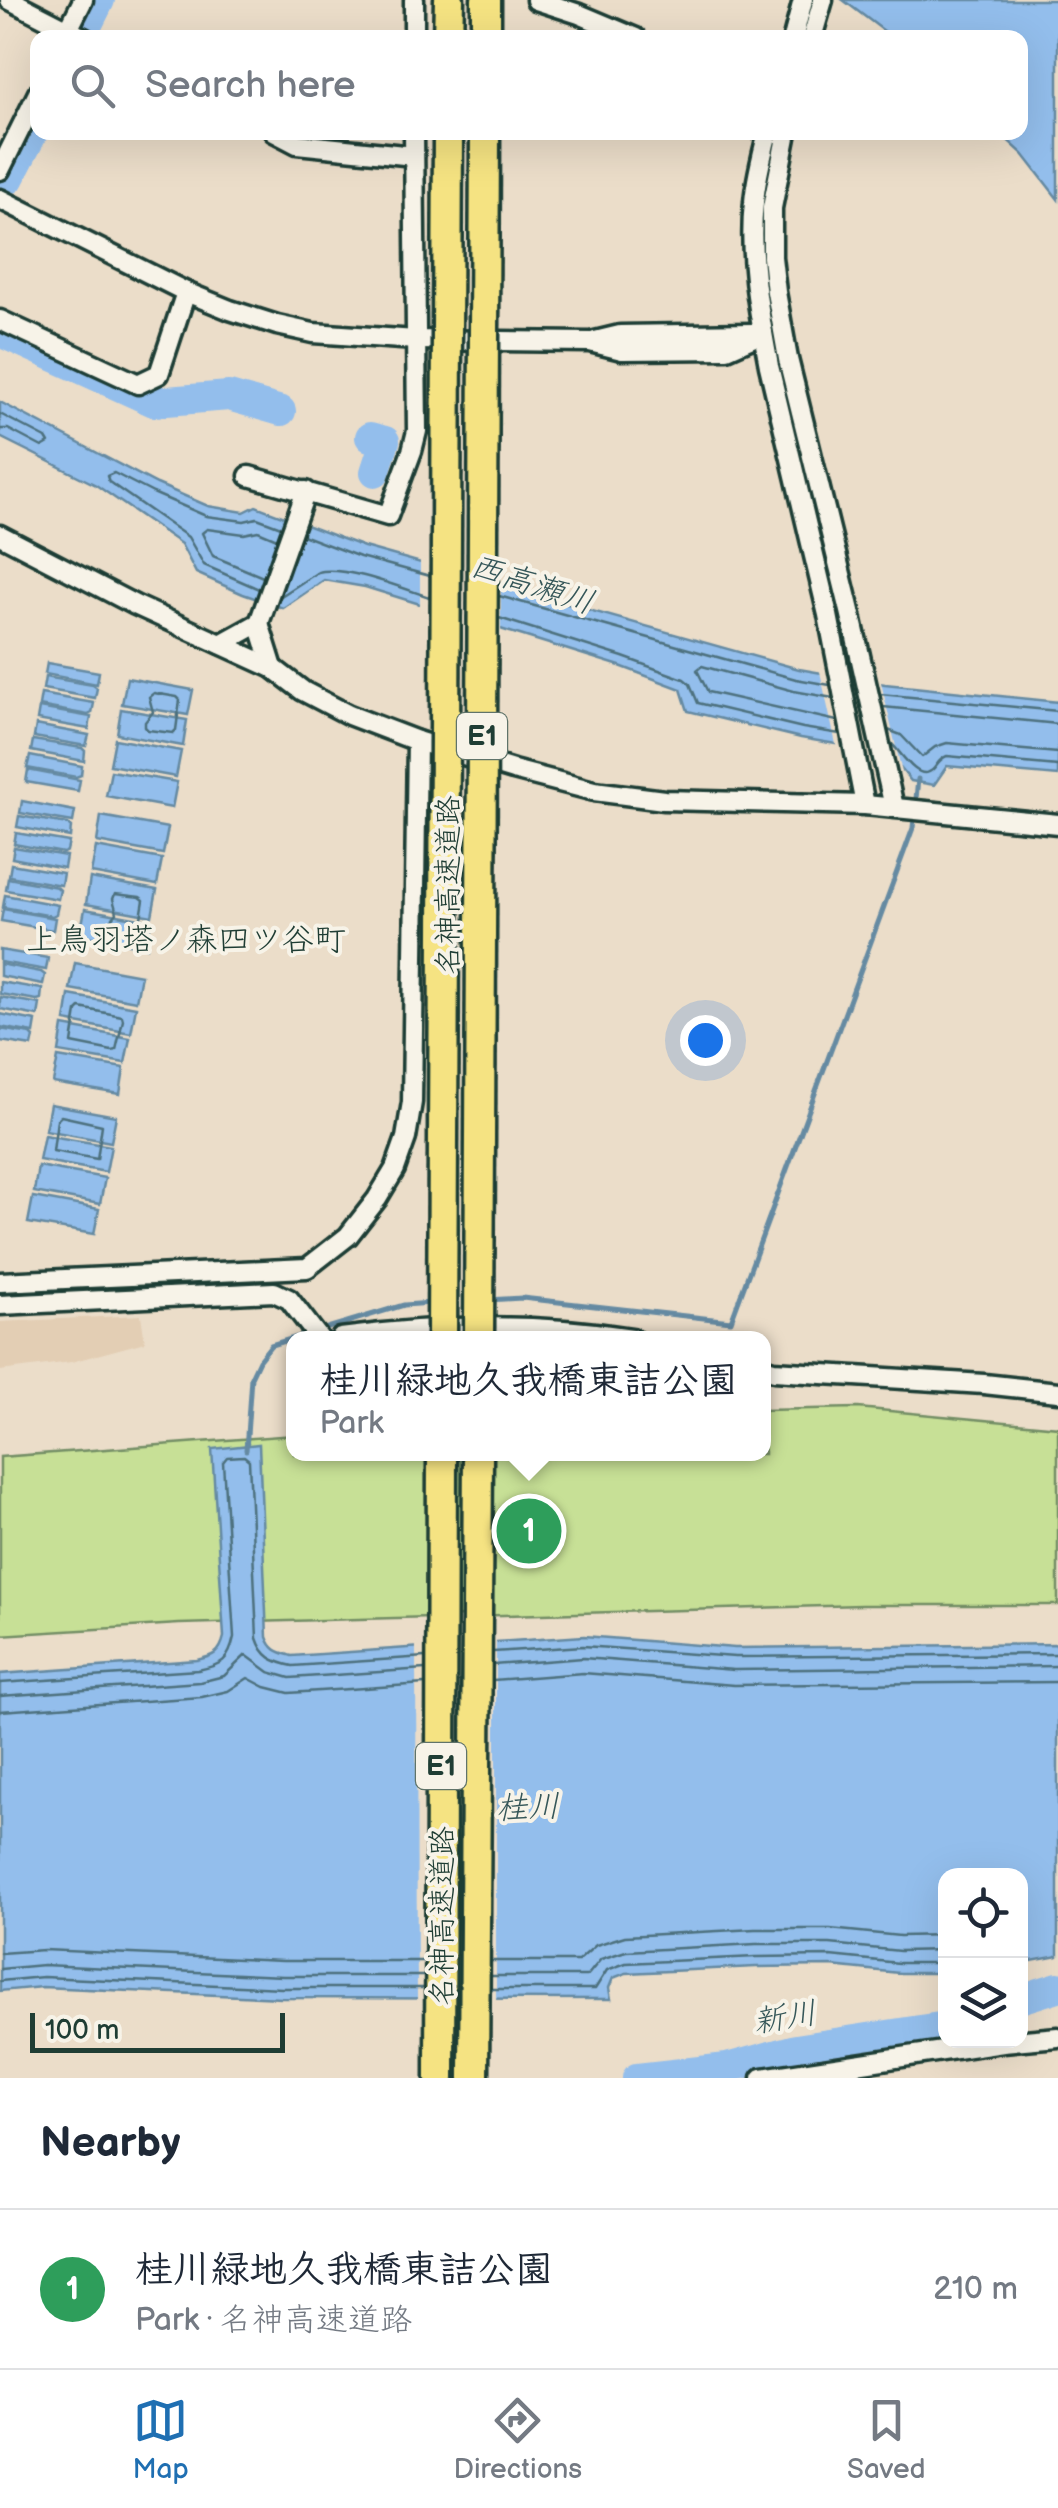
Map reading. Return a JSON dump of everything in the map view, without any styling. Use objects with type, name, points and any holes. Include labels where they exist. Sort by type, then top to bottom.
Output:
[{"type":"highway","points":[[448,0],[448,30]]},
{"type":"highway","points":[[486,0],[486,30]]},
{"type":"highway","name":"名神高速道路","points":[[442,1331],[448,140]]},
{"type":"highway","name":"名神高速道路","points":[[479,1331],[485,140]]},
{"type":"highway","name":"名神高速道路","points":[[440,2078],[442,1461]]},
{"type":"highway","name":"名神高速道路","points":[[474,2078],[478,1461]]},
{"type":"street","points":[[10,0],[64,30]]},
{"type":"street","points":[[74,30],[83,0]]},
{"type":"street","points":[[414,0],[414,30]]},
{"type":"street","points":[[536,0],[617,30]]},
{"type":"street","points":[[794,30],[803,0]]},
{"type":"street","points":[[814,30],[823,0]]},
{"type":"street","points":[[0,170],[30,109]]},
{"type":"street","points":[[289,140],[414,156]]},
{"type":"street","points":[[249,476],[388,516],[417,431],[414,140]]},
{"type":"street","points":[[766,140],[756,186],[753,258],[850,611],[894,807]]},
{"type":"street","points":[[786,140],[776,182],[771,234],[776,292],[773,332],[865,805]]},
{"type":"street","points":[[0,199],[186,292],[230,310],[314,333],[416,340],[590,342],[620,334],[773,332]]},
{"type":"street","points":[[0,320],[138,384],[158,374],[186,292]]},
{"type":"street","points":[[273,668],[259,624],[306,491]]},
{"type":"street","points":[[0,534],[135,604],[273,668],[303,692],[334,707],[417,741],[594,791],[664,800],[894,807],[1058,824]]},
{"type":"street","points":[[828,615],[850,611]]},
{"type":"street","points":[[221,644],[259,624]]},
{"type":"street","points":[[0,1282],[307,1268],[348,1236],[377,1199],[406,1138],[412,1102],[417,741]]},
{"type":"street","points":[[0,1305],[274,1292],[289,1299],[314,1331]]},
{"type":"street","points":[[423,1331],[552,1331]]},
{"type":"street","points":[[771,1369],[1058,1392]]},
{"type":"street","points":[[762,2078],[1058,2037]]},
{"type":"shaded area","points":[[141,1315],[145,1342],[71,1362],[0,1371],[0,1322]]},
{"type":"green space","points":[[858,1408],[1058,1427],[1058,1605],[862,1605],[179,1624],[0,1635],[0,1457],[286,1436],[286,1461],[771,1461],[771,1410]]},
{"type":"water","points":[[843,0],[1058,0],[1058,199],[1008,140],[1028,140],[1028,30],[883,30]]},
{"type":"water","points":[[0,402],[157,484],[208,506],[244,512],[256,506],[364,547],[799,669],[885,684],[1058,702],[1058,776],[947,766],[934,785],[911,781],[888,753],[801,738],[688,711],[681,689],[620,666],[365,587],[324,580],[283,608],[243,594],[196,573],[181,544],[96,485],[0,437]]},
{"type":"water","points":[[47,663],[99,672],[97,684],[45,674]]},
{"type":"water","points":[[45,677],[93,685],[97,688],[95,698],[43,689]]},
{"type":"water","points":[[127,678],[193,690],[188,715],[122,704]]},
{"type":"water","points":[[41,694],[94,703],[92,713],[39,706]]},
{"type":"water","points":[[39,708],[91,717],[89,729],[37,720]]},
{"type":"water","points":[[121,709],[187,720],[183,746],[117,734]]},
{"type":"water","points":[[36,725],[89,735],[86,746],[34,737]]},
{"type":"water","points":[[115,739],[181,751],[176,777],[110,765]]},
{"type":"water","points":[[33,740],[82,748],[84,761],[31,751]]},
{"type":"water","points":[[30,756],[82,766],[81,775],[27,768]]},
{"type":"water","points":[[28,770],[80,780],[78,791],[26,782]]},
{"type":"water","points":[[111,771],[177,782],[172,808],[106,796]]},
{"type":"water","points":[[22,801],[75,811],[73,822],[20,813]]},
{"type":"water","points":[[19,816],[68,824],[70,837],[17,827]]},
{"type":"water","points":[[101,816],[168,828],[163,854],[97,842]]},
{"type":"water","points":[[16,833],[69,842],[67,851],[14,844]]},
{"type":"water","points":[[14,847],[66,856],[64,868],[12,858]]},
{"type":"water","points":[[96,847],[162,859],[157,885],[91,873]]},
{"type":"water","points":[[11,864],[63,873],[61,885],[9,876]]},
{"type":"water","points":[[8,878],[57,887],[58,899],[6,890]]},
{"type":"water","points":[[90,878],[157,890],[152,916],[86,904]]},
{"type":"water","points":[[5,895],[58,905],[56,914],[3,907]]},
{"type":"water","points":[[3,909],[55,918],[53,930],[1,921]]},
{"type":"water","points":[[85,909],[151,921],[147,947],[80,935]]},
{"type":"water","points":[[0,950],[48,958],[46,970],[0,962]]},
{"type":"water","points":[[75,963],[141,975],[136,1001],[70,989]]},
{"type":"water","points":[[0,964],[41,972],[45,975],[43,984],[0,976]]},
{"type":"water","points":[[0,982],[42,989],[41,999],[0,994]]},
{"type":"water","points":[[69,995],[136,1007],[131,1033],[65,1021]]},
{"type":"water","points":[[0,997],[40,1004],[38,1016],[0,1009]]},
{"type":"water","points":[[0,1014],[36,1021],[34,1033],[0,1027]]},
{"type":"water","points":[[63,1026],[130,1038],[125,1063],[59,1052]]},
{"type":"water","points":[[0,1029],[31,1034],[32,1046],[0,1041]]},
{"type":"water","points":[[58,1057],[124,1068],[120,1094],[53,1083]]},
{"type":"water","points":[[50,1104],[116,1116],[111,1142],[45,1130]]},
{"type":"water","points":[[44,1135],[111,1146],[106,1172],[39,1160]]},
{"type":"water","points":[[38,1166],[105,1178],[100,1204],[34,1192]]},
{"type":"water","points":[[33,1197],[99,1209],[94,1234],[28,1223]]},
{"type":"water","name":"桂川","points":[[259,1444],[267,1637],[274,1648],[292,1656],[584,1636],[735,1648],[1058,1644],[1058,1956],[1028,1962],[1028,1868],[938,1868],[938,1973],[831,1966],[626,1973],[613,1978],[609,1988],[611,1999],[282,1998],[42,1987],[0,1991],[0,1674],[197,1660],[215,1653],[224,1637],[212,1449]]},
{"type":"pier","points":[[420,558],[501,581],[501,635],[420,609]]},
{"type":"pier","points":[[819,667],[880,678],[904,781],[885,757],[837,749]]},
{"type":"pier","points":[[496,1637],[496,2004],[417,2003],[416,1642]]},
{"type":"waterway","points":[[85,30],[100,0]]},
{"type":"waterway","points":[[9,179],[30,138]]},
{"type":"waterway","points":[[0,332],[154,402],[229,396],[281,411]]},
{"type":"waterway","points":[[370,437],[385,441],[375,472]]},
{"type":"waterway","points":[[488,1300],[522,1298],[731,1321],[913,828],[918,779]]},
{"type":"waterway","points":[[318,1331],[404,1305],[432,1303]]},
{"type":"waterway","points":[[246,1450],[251,1377],[271,1345],[286,1340]]},
{"type":"waterway","name":"新川","points":[[1028,1996],[1058,1987]]},
{"type":"waterway","name":"新川","points":[[637,2078],[727,2068],[796,2049],[938,2027]]},
{"type":"place","name":"桂川緑地久我橋東詰公園","points":[[529,1531]]},
{"type":"district","name":"上鳥羽塔ノ森四ツ谷町","points":[[186,940]]},
{"type":"water label","name":"西高瀬川","points":[[532,585]]}]
